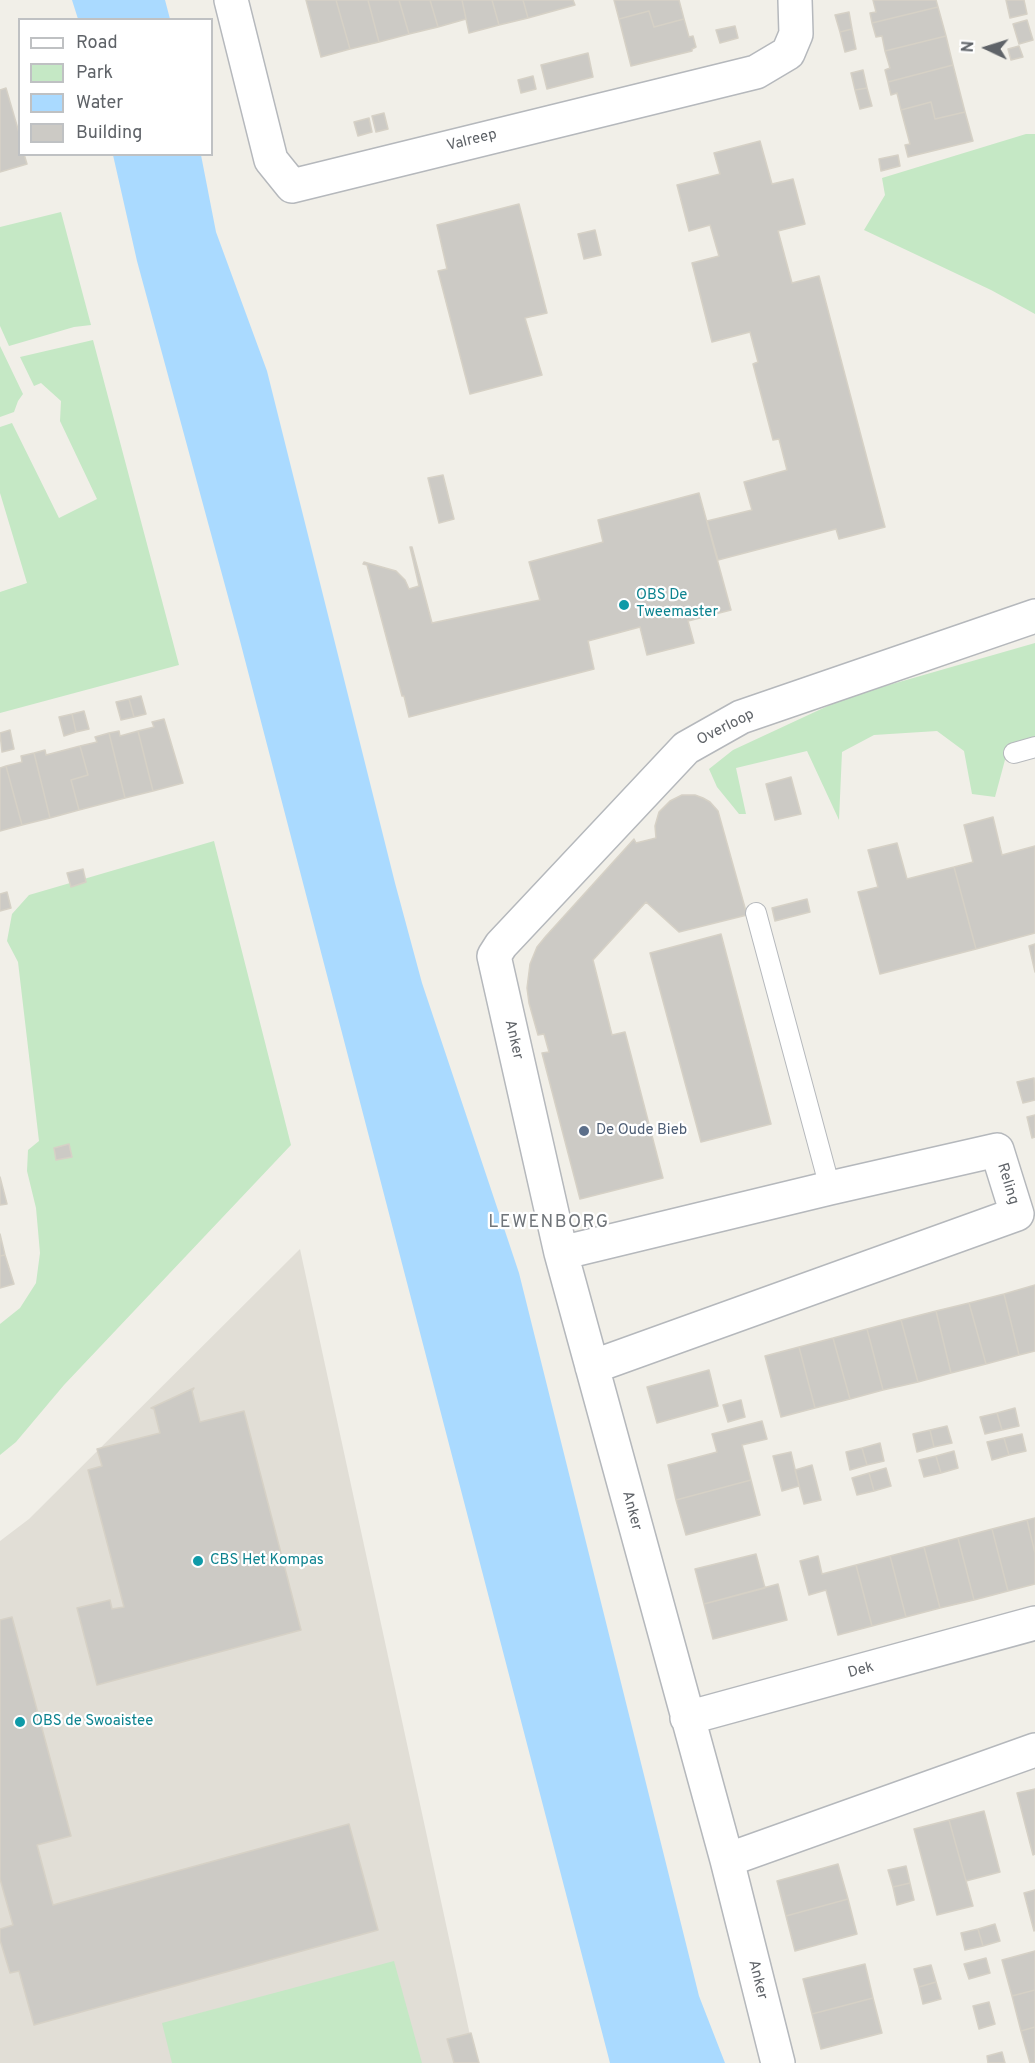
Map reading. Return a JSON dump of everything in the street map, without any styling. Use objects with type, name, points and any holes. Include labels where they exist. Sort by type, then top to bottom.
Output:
[{"type":"street","name":"Valreep","points":[[231,0],[271,160],[292,186],[756,72],[788,53],[796,34],[795,0]]},
{"type":"street","name":"Overloop","points":[[494,956],[501,945],[686,748],[741,717],[1035,616]]},
{"type":"street","name":"Anker","points":[[494,956],[561,1253],[727,1860],[778,2063]]},
{"type":"street","name":"Reling","points":[[561,1253],[997,1150],[1017,1214],[592,1367]]},
{"type":"street","name":"Dek","points":[[687,1718],[1035,1623]]},
{"type":"street","points":[[727,1860],[1035,1750]]},
{"type":"lane","points":[[1014,753],[1035,747]]},
{"type":"lane","points":[[756,913],[830,1188]]},
{"type":"shaded area","points":[[300,1249],[476,2063],[0,2063],[0,1541],[29,1519]]},
{"type":"green space","points":[[1026,134],[1035,134],[1035,314],[991,290],[864,230],[885,195],[882,178]]},
{"type":"green space","points":[[61,212],[91,325],[74,327],[9,346],[0,326],[0,227]]},
{"type":"green space","points":[[93,340],[179,665],[0,713],[0,592],[27,583],[0,493],[0,427],[12,423],[59,518],[97,499],[60,421],[61,401],[41,383],[34,386],[20,357]]},
{"type":"green space","points":[[0,346],[23,394],[14,412],[0,417]]},
{"type":"green space","points":[[1035,643],[1035,738],[1009,745],[995,797],[972,794],[964,751],[937,731],[874,735],[842,752],[839,820],[807,751],[736,768],[746,814],[739,814],[717,787],[709,769],[733,750],[847,697]]},
{"type":"green space","points":[[214,841],[291,1145],[64,1385],[16,1442],[0,1455],[0,1324],[20,1308],[36,1283],[40,1253],[36,1208],[27,1171],[28,1150],[39,1141],[18,962],[7,941],[12,914],[29,895]]},
{"type":"green space","points":[[394,1961],[422,2063],[172,2063],[162,2023]]},
{"type":"water","points":[[72,0],[165,0],[170,18],[78,18]]},
{"type":"water","points":[[113,156],[201,156],[216,232],[267,371],[422,983],[519,1273],[699,1996],[725,2063],[610,2063],[239,637],[137,261]]},
{"type":"building","points":[[306,0],[336,0],[350,49],[321,57]]},
{"type":"building","points":[[336,0],[368,0],[379,42],[350,49]]},
{"type":"building","points":[[368,0],[399,0],[409,34],[379,42]]},
{"type":"building","points":[[399,0],[430,0],[438,27],[409,34]]},
{"type":"building","points":[[430,0],[462,0],[466,19],[438,27]]},
{"type":"building","points":[[462,0],[492,0],[499,25],[469,33]]},
{"type":"building","points":[[492,0],[523,0],[528,18],[499,25]]},
{"type":"building","points":[[523,0],[573,0],[575,5],[528,18]]},
{"type":"building","points":[[614,0],[679,0],[684,19],[654,27],[649,11],[619,19]]},
{"type":"building","points":[[873,0],[936,0],[938,7],[872,23],[870,13],[876,12]]},
{"type":"building","points":[[1006,0],[1024,0],[1027,14],[1010,18]]},
{"type":"building","points":[[938,7],[946,36],[885,51],[882,36],[876,37],[872,23]]},
{"type":"building","points":[[649,11],[654,27],[684,19],[689,37],[693,36],[696,47],[692,51],[631,66],[619,19]]},
{"type":"building","points":[[849,12],[852,29],[840,32],[835,15]]},
{"type":"building","points":[[1027,20],[1033,40],[1019,44],[1013,24]]},
{"type":"building","points":[[735,26],[738,38],[720,43],[716,30]]},
{"type":"building","points":[[852,29],[856,49],[845,52],[840,32]]},
{"type":"building","points":[[946,36],[953,65],[888,82],[885,70],[890,68],[885,51]]},
{"type":"building","points":[[1019,46],[1023,57],[1011,60],[1008,49]]},
{"type":"building","points":[[588,53],[593,77],[547,89],[541,65]]},
{"type":"building","points":[[953,65],[965,112],[935,119],[931,102],[901,110],[897,93],[891,95],[888,82]]},
{"type":"building","points":[[863,70],[867,88],[855,90],[851,73]]},
{"type":"building","points":[[533,76],[536,89],[521,93],[518,80]]},
{"type":"building","points":[[6,88],[18,129],[18,156],[25,156],[27,164],[0,172],[0,90]]},
{"type":"building","points":[[867,88],[872,106],[860,109],[855,90]]},
{"type":"building","points":[[931,102],[935,119],[965,112],[973,141],[908,157],[905,145],[910,144],[901,110]]},
{"type":"building","points":[[384,113],[388,129],[376,132],[372,116]]},
{"type":"building","points":[[369,118],[372,132],[358,136],[354,122]]},
{"type":"building","points":[[760,141],[772,184],[793,179],[805,224],[778,231],[792,283],[819,276],[885,527],[839,539],[836,529],[718,560],[707,521],[752,510],[744,482],[787,470],[779,439],[773,440],[753,364],[758,362],[750,332],[712,342],[692,263],[719,256],[710,225],[689,231],[677,185],[720,174],[714,153]]},
{"type":"building","points":[[898,155],[900,166],[881,171],[879,159]]},
{"type":"building","points":[[519,204],[547,313],[525,318],[542,375],[470,394],[438,271],[447,269],[437,225]]},
{"type":"building","points":[[595,230],[601,255],[584,259],[578,234]]},
{"type":"building","points":[[443,475],[454,519],[439,523],[428,478]]},
{"type":"building","name":"OBS De Tweemaster","points":[[699,493],[731,610],[688,621],[694,643],[647,655],[640,627],[588,641],[594,669],[409,717],[367,565],[363,564],[364,562],[396,571],[405,580],[409,589],[419,586],[410,547],[412,547],[432,623],[540,600],[529,562],[603,542],[598,520]]},
{"type":"building","points":[[141,696],[146,714],[134,717],[129,699]]},
{"type":"building","points":[[129,699],[134,717],[121,720],[116,702]]},
{"type":"building","points":[[84,711],[89,729],[76,732],[72,714]]},
{"type":"building","points":[[72,714],[76,732],[64,736],[59,717]]},
{"type":"building","points":[[164,719],[183,783],[153,791],[138,731],[154,727],[152,722]]},
{"type":"building","points":[[10,730],[14,749],[2,752],[0,733]]},
{"type":"building","points":[[119,731],[120,736],[138,731],[153,791],[125,798],[109,733]]},
{"type":"building","points":[[109,733],[125,798],[79,810],[71,780],[88,775],[80,746],[97,742],[95,737]]},
{"type":"building","points":[[80,746],[88,775],[71,780],[79,810],[50,818],[34,753],[45,750],[46,755]]},
{"type":"building","points":[[34,753],[50,818],[22,825],[6,766],[22,762],[21,756]]},
{"type":"building","points":[[6,766],[22,825],[0,831],[0,768]]},
{"type":"building","points":[[791,777],[801,814],[775,820],[766,784]]},
{"type":"building","points":[[682,795],[695,795],[703,798],[718,811],[747,915],[679,932],[646,902],[593,960],[612,1035],[625,1032],[663,1178],[580,1199],[542,1053],[549,1052],[544,1034],[538,1035],[529,1003],[527,988],[530,964],[537,947],[546,936],[634,839],[636,843],[656,838],[655,826],[659,812],[670,801]]},
{"type":"building","points":[[993,817],[1002,855],[1035,846],[1035,933],[976,949],[954,867],[973,862],[964,825]]},
{"type":"building","points":[[897,843],[907,879],[954,867],[976,949],[880,974],[858,892],[878,887],[868,850]]},
{"type":"building","points":[[83,869],[86,882],[71,887],[67,873]]},
{"type":"building","points":[[7,892],[11,908],[0,911],[0,894]]},
{"type":"building","points":[[807,899],[810,912],[775,921],[772,908]]},
{"type":"building","points":[[721,934],[771,1124],[701,1142],[650,953]]},
{"type":"building","points":[[1035,944],[1035,972],[1029,946]]},
{"type":"building","points":[[1034,1078],[1035,1100],[1023,1103],[1017,1082]]},
{"type":"building","points":[[1035,1115],[1035,1137],[1032,1138],[1027,1117]]},
{"type":"building","points":[[69,1144],[72,1157],[56,1160],[54,1148]]},
{"type":"building","points":[[0,1177],[7,1204],[0,1205]]},
{"type":"building","points":[[0,1234],[5,1255],[0,1256]]},
{"type":"building","points":[[5,1255],[14,1284],[0,1288],[0,1256]]},
{"type":"building","points":[[1035,1285],[1035,1351],[1019,1355],[1004,1294]]},
{"type":"building","points":[[1004,1294],[1019,1355],[986,1364],[969,1303]]},
{"type":"building","points":[[969,1303],[986,1364],[951,1373],[936,1311]]},
{"type":"building","points":[[936,1311],[951,1373],[918,1382],[901,1320]]},
{"type":"building","points":[[901,1320],[918,1382],[883,1390],[867,1329]]},
{"type":"building","points":[[867,1329],[883,1390],[850,1399],[833,1338]]},
{"type":"building","points":[[833,1338],[850,1399],[815,1408],[799,1347]]},
{"type":"building","points":[[799,1347],[815,1408],[781,1417],[765,1356]]},
{"type":"building","points":[[709,1370],[718,1406],[657,1423],[647,1387]]},
{"type":"building","name":"CBS Het Kompas","points":[[194,1388],[192,1391],[200,1422],[244,1411],[301,1630],[97,1685],[77,1608],[110,1600],[112,1609],[124,1607],[88,1470],[102,1466],[97,1449],[160,1433],[154,1409],[151,1408]]},
{"type":"building","points":[[741,1400],[745,1417],[728,1422],[723,1405]]},
{"type":"building","points":[[1015,1408],[1019,1426],[1002,1430],[997,1413]]},
{"type":"building","points":[[997,1413],[1002,1430],[985,1434],[980,1417]]},
{"type":"building","points":[[762,1421],[767,1439],[742,1445],[751,1480],[676,1500],[668,1465],[717,1452],[712,1434]]},
{"type":"building","points":[[947,1426],[952,1443],[934,1447],[930,1430]]},
{"type":"building","points":[[930,1430],[934,1447],[917,1452],[913,1434]]},
{"type":"building","points":[[1022,1434],[1026,1451],[1009,1455],[1004,1438]]},
{"type":"building","points":[[1004,1438],[1009,1455],[992,1460],[987,1442]]},
{"type":"building","points":[[880,1443],[884,1461],[867,1465],[862,1448]]},
{"type":"building","points":[[862,1448],[867,1465],[850,1470],[846,1452]]},
{"type":"building","points":[[954,1451],[958,1468],[941,1473],[936,1456]]},
{"type":"building","points":[[791,1452],[799,1486],[782,1491],[773,1456]]},
{"type":"building","points":[[936,1456],[941,1473],[924,1477],[919,1460]]},
{"type":"building","points":[[812,1465],[821,1500],[804,1504],[795,1470]]},
{"type":"building","points":[[886,1468],[891,1486],[874,1491],[869,1473]]},
{"type":"building","points":[[869,1473],[874,1491],[857,1495],[852,1478]]},
{"type":"building","points":[[751,1480],[760,1515],[686,1535],[676,1500]]},
{"type":"building","points":[[1035,1518],[1035,1553],[1027,1520]]},
{"type":"building","points":[[1027,1520],[1035,1553],[1035,1584],[1008,1591],[992,1529]]},
{"type":"building","points":[[992,1529],[1008,1591],[974,1600],[958,1538]]},
{"type":"building","points":[[958,1538],[974,1600],[940,1608],[924,1547]]},
{"type":"building","points":[[924,1547],[940,1608],[906,1617],[890,1556]]},
{"type":"building","points":[[756,1554],[765,1588],[704,1604],[695,1569]]},
{"type":"building","points":[[818,1556],[822,1574],[856,1565],[872,1626],[838,1635],[826,1590],[809,1595],[800,1561]]},
{"type":"building","points":[[890,1556],[906,1617],[872,1626],[856,1565]]},
{"type":"building","points":[[778,1584],[787,1620],[713,1639],[704,1604]]},
{"type":"building","name":"OBS de Swoaistee","points":[[12,1617],[71,1836],[37,1845],[53,1905],[349,1824],[378,1930],[34,2025],[19,1971],[10,1973],[0,1940],[0,1929],[13,1925],[0,1879],[0,1620]]},
{"type":"building","points":[[1035,1789],[1035,1854],[1033,1855],[1017,1793]]},
{"type":"building","points":[[984,1811],[1000,1872],[966,1881],[949,1820]]},
{"type":"building","points":[[949,1820],[973,1906],[937,1915],[914,1829]]},
{"type":"building","points":[[838,1864],[848,1899],[786,1916],[777,1881]]},
{"type":"building","points":[[906,1866],[910,1883],[893,1887],[888,1870]]},
{"type":"building","points":[[910,1883],[914,1900],[897,1905],[893,1887]]},
{"type":"building","points":[[1035,1890],[1035,1930],[1034,1931],[1024,1893]]},
{"type":"building","points":[[848,1899],[857,1934],[795,1951],[786,1916]]},
{"type":"building","points":[[995,1924],[1000,1941],[983,1946],[978,1929]]},
{"type":"building","points":[[978,1929],[983,1946],[965,1950],[961,1933]]},
{"type":"building","points":[[1035,1951],[1035,1990],[1012,1996],[1002,1960]]},
{"type":"building","points":[[986,1958],[990,1973],[969,1979],[964,1964]]},
{"type":"building","points":[[865,1964],[873,1998],[812,2014],[803,1979]]},
{"type":"building","points":[[931,1965],[936,1982],[919,1987],[914,1969]]},
{"type":"building","points":[[936,1982],[941,1999],[923,2004],[919,1987]]},
{"type":"building","points":[[1035,1990],[1035,2027],[1021,2031],[1012,1996]]},
{"type":"building","points":[[873,1998],[882,2033],[821,2049],[812,2014]]},
{"type":"building","points":[[989,2002],[995,2024],[979,2029],[973,2006]]},
{"type":"building","points":[[1035,2027],[1035,2063],[1030,2063],[1021,2031]]},
{"type":"building","points":[[471,2033],[479,2063],[454,2063],[447,2039]]},
{"type":"building","points":[[1002,2052],[1005,2063],[988,2063],[987,2056]]},
{"type":"place","name":"OBS De Tweemaster","points":[[624,605]]},
{"type":"place","name":"De Oude Bieb","points":[[584,1131]]},
{"type":"place","name":"CBS Het Kompas","points":[[198,1561]]},
{"type":"place","name":"OBS de Swoaistee","points":[[20,1722]]},
{"type":"district","name":"LEWENBORG","points":[[549,1223]]}]
